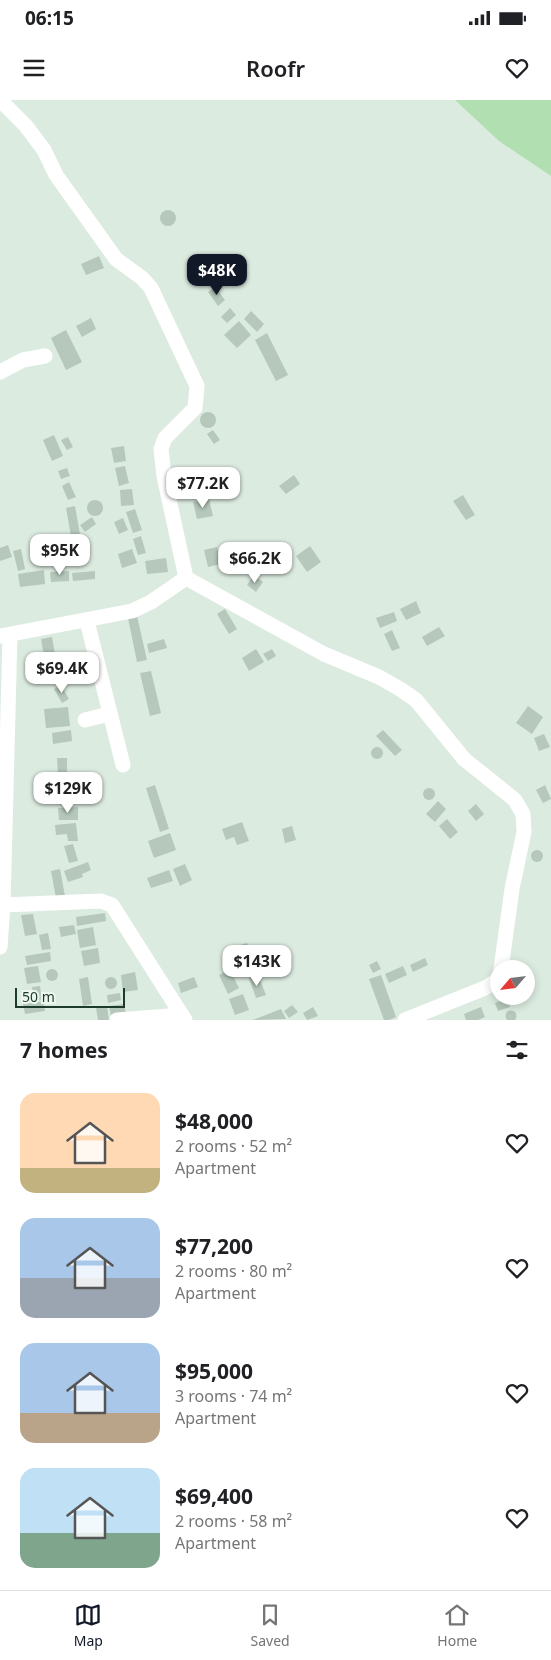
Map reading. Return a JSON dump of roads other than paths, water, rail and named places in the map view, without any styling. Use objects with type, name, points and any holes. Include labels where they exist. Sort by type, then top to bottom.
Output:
[{"type":"street","points":[[0,100],[26,126],[44,150],[56,175],[116,259],[142,278],[151,288],[197,386],[195,408],[165,438],[161,449],[164,476],[186,578],[324,654],[379,677],[400,689],[416,700],[464,760],[515,800],[523,814],[524,832],[512,889],[503,960]]},
{"type":"street","points":[[0,372],[22,360],[45,356]]},
{"type":"street","points":[[0,947],[3,905],[5,636],[132,611],[151,602],[186,578]]},
{"type":"street","points":[[87,621],[123,765]]},
{"type":"street","points":[[85,720],[109,714]]},
{"type":"street","points":[[3,905],[102,900],[112,905],[183,1018]]},
{"type":"street","points":[[405,1020],[490,985]]},
{"type":"street","points":[[117,1020],[183,1018]]}]
